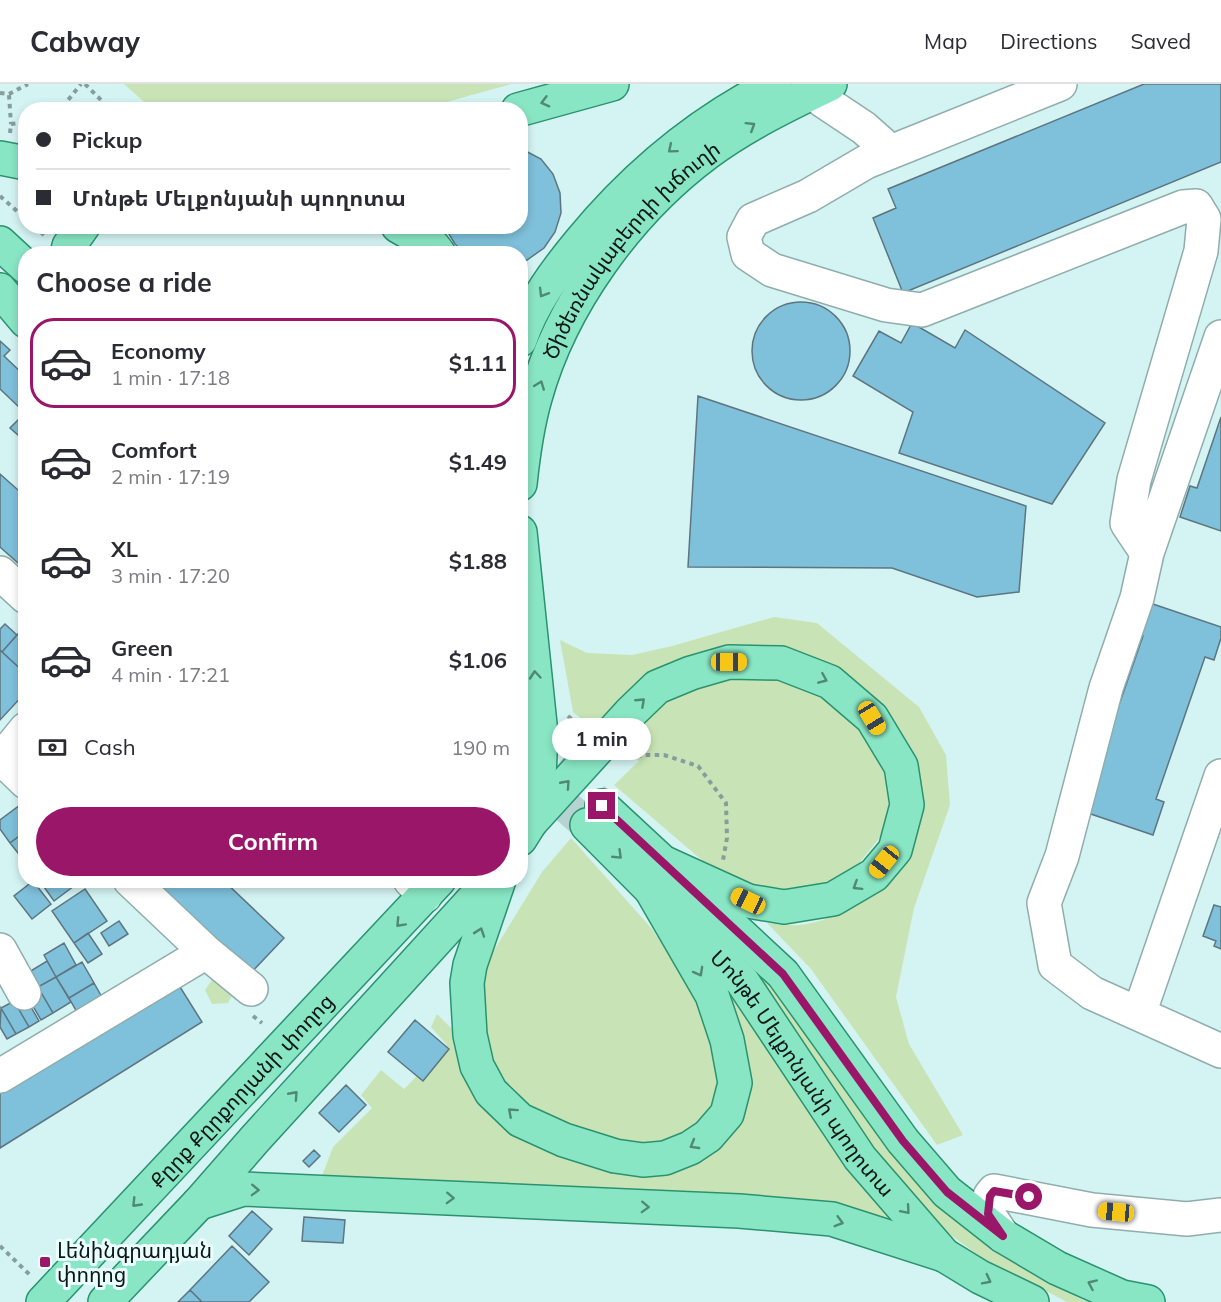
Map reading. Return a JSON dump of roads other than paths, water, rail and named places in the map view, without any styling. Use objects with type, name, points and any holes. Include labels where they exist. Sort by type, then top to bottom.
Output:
[{"type":"main road","points":[[528,107],[612,84]]},
{"type":"main road","name":"Ծիծեռնակաբերդի խճուղի","points":[[528,320],[561,265],[603,214],[634,182],[686,137],[738,102],[774,84]]},
{"type":"main road","name":"Ծիծեռնակաբերդի խճուղի","points":[[528,434],[535,398],[555,346],[578,297],[603,259],[664,190],[707,153],[774,111],[826,92]]},
{"type":"main road","points":[[5,146],[18,157]]},
{"type":"main road","points":[[412,234],[432,246]]},
{"type":"main road","points":[[0,243],[18,260]]},
{"type":"main road","points":[[0,282],[18,299]]},
{"type":"main road","points":[[0,290],[18,311]]},
{"type":"main road","points":[[528,609],[541,734],[539,776],[528,819]]},
{"type":"main road","points":[[528,828],[629,714],[657,687],[691,673],[729,662],[781,663],[830,682],[872,718],[901,766],[907,805],[895,850],[874,875],[833,899],[784,907],[748,901],[655,873]]},
{"type":"main road","name":"Մոնթե Մելքոնյանի պողոտա","points":[[595,816],[655,873],[783,974],[903,1141],[947,1192],[1003,1236],[1058,1268],[1122,1297],[1148,1302]]},
{"type":"main road","points":[[496,888],[470,965],[467,983],[470,1035],[477,1066],[491,1092],[520,1120],[564,1140],[615,1156],[643,1160],[665,1158],[690,1148],[708,1136],[727,1114],[735,1083],[727,1040],[712,995],[655,873]]},
{"type":"main road","name":"Մոնթե Մելքոնյանի պողոտա","points":[[655,873],[742,981],[860,1158],[944,1255],[980,1277],[1032,1302]]},
{"type":"main road","name":"Քըրք Քըրքորյանի փողոց","points":[[37,1289],[423,888]]},
{"type":"main road","name":"Քըրք Քըրքորյանի փողոց","points":[[112,1294],[199,1203],[255,1138],[484,888]]},
{"type":"main road","points":[[199,1203],[243,1189],[739,1211],[832,1220],[944,1255]]},
{"type":"street","points":[[1060,84],[866,162],[808,196],[753,220],[744,237],[748,254],[771,270],[886,305],[922,310],[1183,207],[1196,207],[1204,219],[1201,251],[1134,480],[1127,523],[1147,553]]},
{"type":"street","points":[[826,92],[891,152]]},
{"type":"street","points":[[1221,337],[1147,553],[1137,598],[1106,688],[1062,856],[1044,903],[1055,965],[1092,993],[1221,1051]]},
{"type":"street","points":[[0,573],[18,590]]},
{"type":"street","points":[[18,739],[1,760],[18,775]]},
{"type":"street","points":[[1139,1014],[1221,776]]},
{"type":"street","points":[[138,888],[206,952],[251,988]]},
{"type":"street","points":[[0,950],[24,993]]},
{"type":"street","points":[[0,1076],[206,952]]},
{"type":"street","points":[[1003,1236],[988,1214],[990,1196],[994,1191],[1092,1210],[1187,1219],[1221,1215]]},
{"type":"tunnel","points":[[528,740],[602,806]]},
{"type":"tunnel","points":[[528,772],[587,825]]},
{"type":"place","name":"Լենինգրադյան փողոց","points":[[45,1262]]}]
